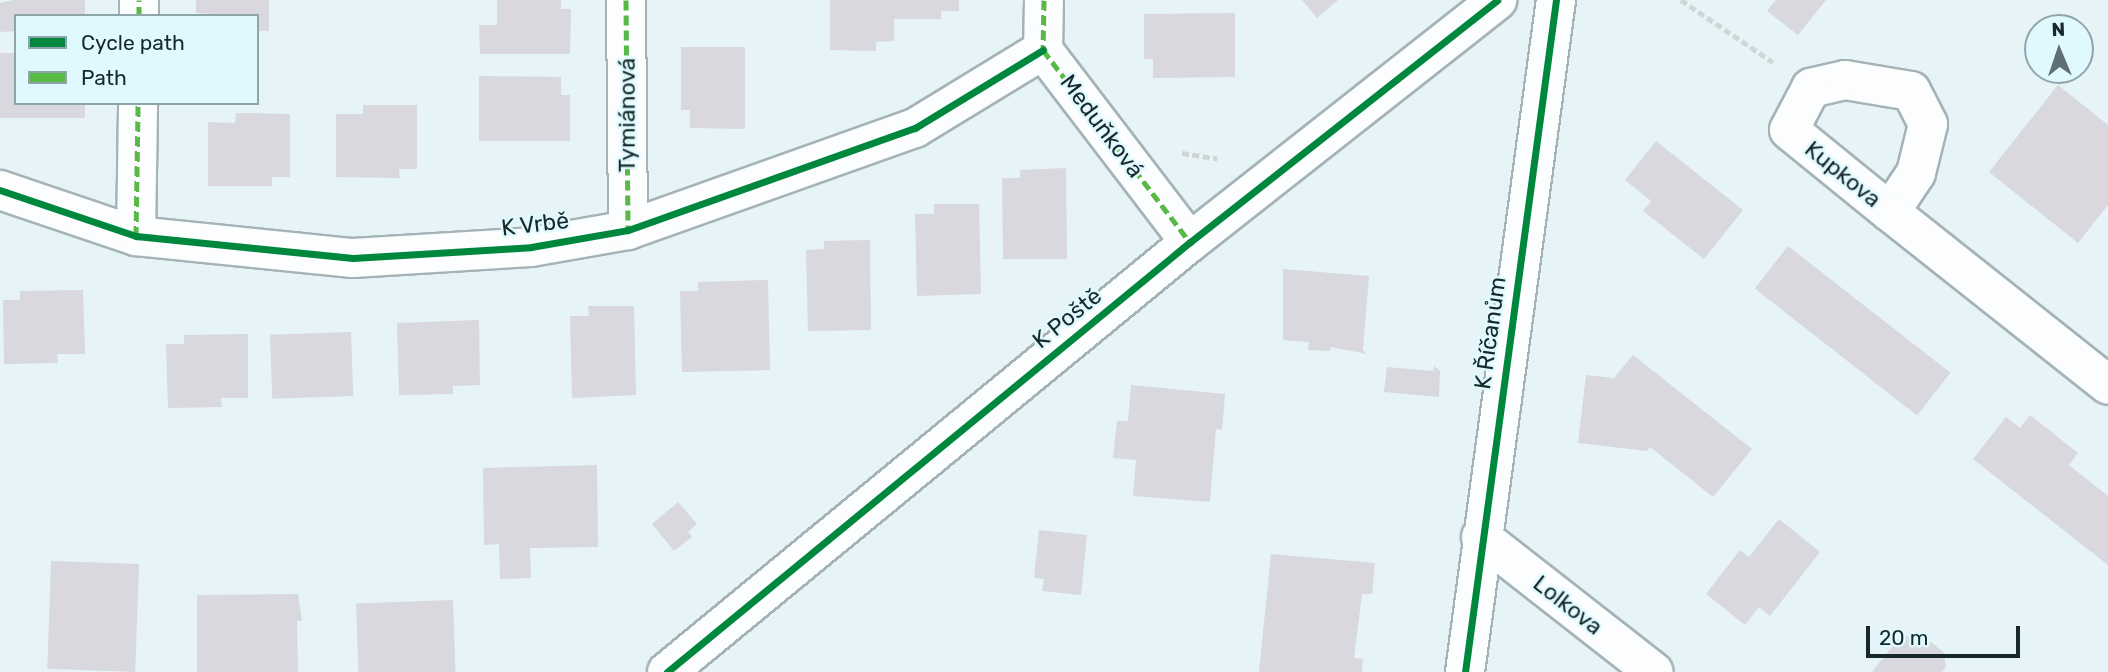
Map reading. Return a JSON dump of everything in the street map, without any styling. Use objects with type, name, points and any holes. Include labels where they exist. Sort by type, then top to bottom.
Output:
[{"type":"street","name":"Tymiánová","points":[[626,0],[628,230]]},
{"type":"street","points":[[1044,0],[1044,50]]},
{"type":"street","name":"K Poště","points":[[667,672],[1190,242],[1497,0]]},
{"type":"street","name":"K Říčanům","points":[[1465,672],[1556,0]]},
{"type":"street","name":"K Vrbě","points":[[0,190],[136,236],[353,258],[531,247],[628,230],[915,128],[1044,50]]},
{"type":"street","name":"Meduňková","points":[[1044,50],[1190,242]]},
{"type":"street","name":"Kupkova","points":[[1889,212],[1916,173],[1928,124],[1911,91],[1845,80],[1811,88],[1789,130],[1889,212],[2108,385]]},
{"type":"street","points":[[136,236],[138,105]]},
{"type":"street","name":"Lolkova","points":[[1482,537],[1654,672]]},
{"type":"path","points":[[1681,0],[1811,88]]},
{"type":"path","points":[[1177,152],[1223,160]]},
{"type":"building","points":[[13,0],[85,0],[85,14],[14,14],[14,31],[0,32],[0,3]]},
{"type":"building","points":[[196,0],[269,0],[269,31],[259,31],[259,14],[196,13]]},
{"type":"building","points":[[497,0],[561,0],[561,9],[571,9],[570,54],[480,54],[479,25],[497,25]]},
{"type":"building","points":[[830,0],[959,0],[959,11],[941,11],[941,19],[894,19],[894,41],[876,42],[876,51],[830,50]]},
{"type":"building","points":[[1302,0],[1338,0],[1317,18]]},
{"type":"building","points":[[1776,0],[1826,0],[1798,35],[1767,11]]},
{"type":"building","points":[[1235,13],[1235,77],[1153,78],[1153,59],[1144,59],[1144,14]]},
{"type":"building","points":[[681,47],[745,47],[745,129],[690,128],[690,110],[681,110]]},
{"type":"building","points":[[0,53],[14,53],[14,105],[85,105],[85,118],[0,118]]},
{"type":"building","points":[[479,76],[561,77],[561,95],[570,95],[570,141],[479,141]]},
{"type":"building","points":[[2058,85],[2108,125],[2108,205],[2078,243],[1989,172]]},
{"type":"building","points":[[363,105],[417,105],[417,169],[399,169],[400,178],[336,177],[336,114],[363,114]]},
{"type":"building","points":[[236,113],[290,114],[290,177],[272,177],[272,186],[208,186],[208,122],[235,123]]},
{"type":"building","points":[[1656,141],[1743,210],[1704,259],[1643,211],[1651,201],[1625,180]]},
{"type":"building","points":[[1066,168],[1067,259],[1003,259],[1002,178],[1020,178],[1020,170]]},
{"type":"building","points":[[934,204],[979,204],[981,294],[917,296],[915,214],[934,214]]},
{"type":"building","points":[[870,240],[871,330],[808,331],[806,250],[824,249],[824,241]]},
{"type":"building","points":[[1788,246],[1950,373],[1917,415],[1755,289]]},
{"type":"building","points":[[1283,269],[1369,276],[1363,350],[1367,354],[1331,347],[1330,351],[1308,350],[1309,342],[1283,340]]},
{"type":"building","points":[[768,280],[770,370],[682,372],[680,291],[698,291],[698,282]]},
{"type":"building","points":[[83,290],[85,354],[57,354],[58,363],[4,364],[3,300],[20,300],[20,291]]},
{"type":"building","points":[[588,306],[634,306],[636,395],[572,398],[570,316],[589,316]]},
{"type":"building","points":[[479,320],[480,385],[453,386],[453,394],[399,395],[397,323]]},
{"type":"building","points":[[351,332],[353,396],[272,399],[270,335]]},
{"type":"building","points":[[248,334],[248,398],[221,398],[222,407],[168,408],[166,344],[184,344],[184,335]]},
{"type":"building","points":[[1633,355],[1752,449],[1713,497],[1650,447],[1647,451],[1578,443],[1586,375],[1614,378]]},
{"type":"building","points":[[1434,366],[1440,371],[1439,397],[1384,392],[1387,367],[1433,371]]},
{"type":"building","points":[[1131,385],[1225,394],[1222,430],[1216,429],[1210,502],[1133,496],[1136,460],[1113,458],[1117,421],[1128,421]]},
{"type":"building","points":[[2030,415],[2078,453],[2069,465],[2108,496],[2108,565],[1973,459],[2006,417],[2020,428]]},
{"type":"building","points":[[597,465],[598,547],[530,548],[531,578],[500,579],[499,544],[484,545],[483,468]]},
{"type":"building","points":[[678,502],[697,524],[688,532],[692,537],[674,551],[652,524]]},
{"type":"building","points":[[1779,519],[1820,552],[1770,616],[1759,607],[1745,625],[1706,594],[1740,550],[1749,557]]},
{"type":"building","points":[[1039,530],[1087,535],[1081,595],[1042,591],[1044,579],[1034,578]]},
{"type":"building","points":[[1271,554],[1375,563],[1372,594],[1362,594],[1354,658],[1363,659],[1362,672],[1259,672]]},
{"type":"building","points":[[51,561],[139,564],[135,672],[47,669]]},
{"type":"building","points":[[298,594],[302,621],[297,621],[298,672],[197,672],[197,595]]},
{"type":"building","points":[[453,600],[456,672],[358,672],[356,603]]},
{"type":"building","points":[[1903,633],[1918,644],[1931,642],[1944,653],[1946,667],[1942,672],[1872,672]]},
{"type":"marked path","points":[[139,0],[139,14]]},
{"type":"marked path","points":[[626,0],[628,230]]},
{"type":"marked path","points":[[1044,0],[1043,50],[1190,242]]},
{"type":"marked path","points":[[136,236],[138,105]]},
{"type":"cycle path","points":[[667,672],[1190,242],[1497,0]]},
{"type":"cycle path","points":[[1465,672],[1556,0]]},
{"type":"cycle path","points":[[0,190],[136,236],[353,258],[531,247],[628,230],[915,128],[1043,50]]}]
